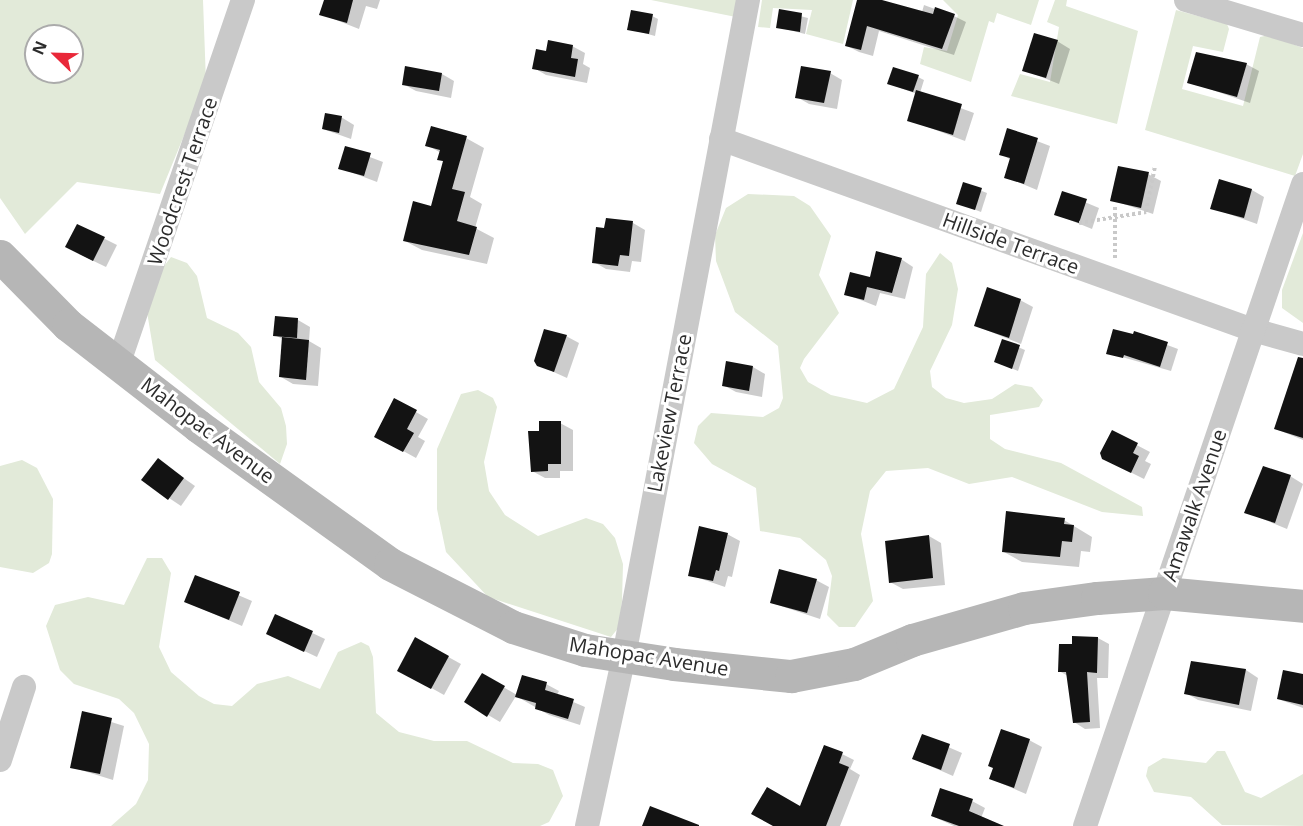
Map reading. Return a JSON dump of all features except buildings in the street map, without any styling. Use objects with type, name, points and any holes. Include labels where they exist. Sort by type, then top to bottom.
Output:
[{"type":"street","name":"Woodcrest Terrace","points":[[119,362],[243,0]]},
{"type":"street","name":"Lakeview Terrace","points":[[587,826],[624,656],[748,0]]},
{"type":"street","points":[[1186,0],[1303,35]]},
{"type":"street","name":"Hillside Terrace","points":[[721,139],[1253,330],[1303,345]]},
{"type":"street","name":"Amawalk Avenue","points":[[1085,826],[1303,184]]},
{"type":"street","name":"Mahopac Avenue","points":[[0,256],[68,325],[119,362],[198,426],[390,564],[513,627],[585,650],[791,675],[854,664],[912,640],[1024,608],[1164,593],[1303,606]]},
{"type":"street","points":[[0,760],[24,687]]},
{"type":"path","points":[[1079,223],[1146,212],[1155,166]]},
{"type":"path","points":[[1110,279],[1118,249],[1115,207]]},
{"type":"green space","points":[[0,0],[203,0],[206,82],[160,194],[77,182],[25,234],[0,198]]},
{"type":"green space","points":[[651,0],[738,0],[736,17]]},
{"type":"green space","points":[[762,0],[853,0],[843,44],[806,34],[812,10],[773,8],[770,28],[758,27]]},
{"type":"green space","points":[[943,0],[1039,0],[1031,25],[997,13],[994,23],[989,21],[971,82],[920,64],[924,47],[947,51],[958,15]]},
{"type":"green space","points":[[1055,0],[1067,0],[1066,6],[1138,31],[1117,124],[1011,96],[1020,74],[1050,82],[1059,27],[1047,22]]},
{"type":"green space","points":[[1176,10],[1227,24],[1229,29],[1223,52],[1193,46],[1182,89],[1243,106],[1260,37],[1269,35],[1303,48],[1303,154],[1295,176],[1145,130]]},
{"type":"green space","points":[[748,194],[794,196],[810,206],[831,236],[819,275],[839,313],[804,359],[800,368],[808,382],[831,395],[867,403],[894,389],[923,327],[926,274],[940,253],[952,263],[958,289],[952,325],[930,371],[932,387],[946,398],[964,403],[992,399],[1015,384],[1032,387],[1043,400],[1039,407],[990,415],[990,439],[1005,449],[1061,463],[1142,507],[1143,516],[1102,512],[1012,477],[969,484],[928,468],[886,471],[870,491],[861,534],[873,601],[855,627],[839,627],[827,615],[832,576],[826,560],[800,538],[760,531],[756,488],[712,464],[694,443],[698,426],[711,413],[763,417],[779,408],[783,398],[778,346],[735,312],[716,261],[715,235],[726,208]]},
{"type":"green space","points":[[1303,233],[1303,323],[1282,308],[1282,290]]},
{"type":"green space","points":[[171,257],[187,263],[197,276],[207,318],[238,333],[251,347],[259,382],[281,408],[286,426],[287,444],[280,464],[155,360],[147,312],[161,270]]},
{"type":"green space","points":[[478,390],[493,398],[497,407],[484,462],[489,491],[505,515],[538,536],[586,518],[603,524],[615,538],[623,564],[622,601],[619,627],[611,637],[488,597],[446,552],[437,509],[437,449],[461,394]]},
{"type":"green space","points":[[22,460],[37,468],[53,499],[52,554],[49,563],[33,573],[0,567],[0,466]]},
{"type":"green space","points":[[147,558],[162,558],[171,573],[159,647],[171,672],[199,696],[214,704],[232,706],[257,684],[288,676],[320,689],[338,652],[361,642],[369,646],[373,657],[376,713],[399,732],[434,741],[467,741],[513,763],[538,764],[553,770],[563,796],[549,822],[540,826],[111,826],[136,804],[148,780],[149,744],[134,713],[119,699],[74,684],[60,670],[46,626],[55,605],[88,597],[124,605]]},
{"type":"green space","points":[[1217,751],[1225,751],[1245,792],[1261,798],[1303,774],[1303,826],[1222,825],[1191,797],[1154,792],[1146,776],[1148,767],[1163,758],[1206,763]]}]
